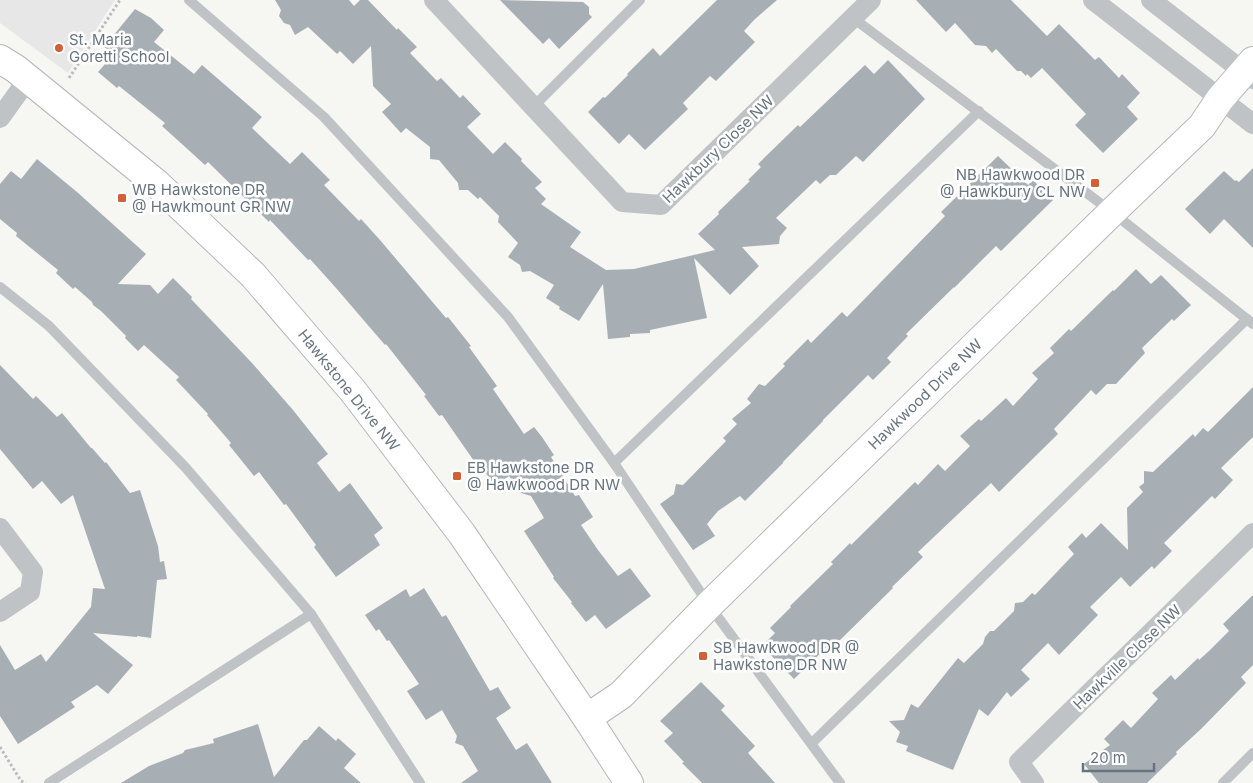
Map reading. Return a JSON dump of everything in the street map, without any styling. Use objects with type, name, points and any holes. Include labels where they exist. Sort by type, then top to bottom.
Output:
[{"type":"street","name":"Hawkbury Close NW","points":[[434,0],[622,202],[661,205],[871,0]]},
{"type":"street","points":[[1093,0],[1253,124]]},
{"type":"street","points":[[1151,0],[1250,71]]},
{"type":"street","name":"Hawkstone Drive NW","points":[[0,59],[28,79],[156,183],[253,275],[354,391],[456,526],[629,783]]},
{"type":"street","name":"Hawkwood Drive NW","points":[[587,718],[620,695],[1202,126],[1220,99],[1250,71]]},
{"type":"street","points":[[0,118],[28,79]]},
{"type":"street","points":[[0,528],[33,572],[30,592],[0,612]]},
{"type":"street","name":"Hawkville Close NW","points":[[1034,783],[1019,762],[1253,533]]},
{"type":"lane","points":[[189,0],[324,117],[508,317],[614,463],[710,605],[840,783]]},
{"type":"lane","points":[[534,106],[640,0]]},
{"type":"lane","points":[[812,743],[1250,321],[1112,212],[853,18]]},
{"type":"lane","points":[[614,463],[979,112]]},
{"type":"lane","points":[[0,287],[49,326],[186,468],[311,614],[420,783]]},
{"type":"lane","points":[[49,783],[311,614]]},
{"type":"lane","points":[[1223,783],[1253,753]]},
{"type":"path","points":[[69,78],[120,0]]},
{"type":"path","points":[[0,747],[21,780],[26,783]]},
{"type":"shaded area","name":"St. Maria Goretti School","points":[[0,0],[115,0],[68,73],[0,23]]},
{"type":"building","points":[[275,0],[349,0],[354,6],[360,0],[368,0],[397,30],[398,28],[417,47],[410,53],[437,81],[441,78],[460,98],[463,95],[481,114],[467,127],[493,154],[505,142],[542,182],[535,188],[546,199],[541,204],[581,232],[570,247],[606,270],[634,269],[715,250],[698,234],[750,181],[748,180],[761,167],[758,164],[865,65],[874,74],[888,60],[925,99],[863,162],[856,156],[836,175],[830,175],[820,184],[816,180],[776,218],[787,228],[780,236],[779,244],[742,247],[759,266],[730,295],[694,258],[707,318],[650,330],[650,333],[630,334],[630,337],[608,339],[603,284],[579,321],[559,309],[560,307],[546,298],[554,285],[530,271],[522,272],[520,265],[508,257],[518,243],[498,222],[499,216],[480,197],[478,199],[468,190],[459,190],[458,183],[439,160],[430,159],[430,147],[406,128],[401,133],[382,112],[391,104],[373,86],[371,46],[353,64],[340,51],[337,54],[308,27],[295,35],[290,25],[284,23],[279,16],[281,10]]},
{"type":"building","points":[[500,0],[583,2],[589,7],[589,14],[592,17],[559,49],[549,38],[543,44]]},
{"type":"building","points":[[717,0],[777,0],[744,31],[755,42],[716,81],[710,76],[683,103],[688,109],[645,150],[629,134],[619,144],[588,112],[603,97],[605,98],[653,48],[660,56]]},
{"type":"building","points":[[916,0],[1011,0],[1047,36],[1059,24],[1095,60],[1099,57],[1119,78],[1122,74],[1140,93],[1127,107],[1138,119],[1103,153],[1075,125],[1086,114],[1042,68],[1031,78],[1027,74],[1026,76],[1021,71],[1017,71],[996,49],[992,53],[986,46],[975,45],[955,23],[946,32]]},
{"type":"building","points":[[135,9],[151,18],[164,30],[154,42],[194,74],[202,65],[262,117],[252,128],[290,164],[302,152],[330,180],[324,185],[359,221],[361,219],[446,318],[448,317],[471,346],[469,347],[497,386],[493,389],[524,434],[534,427],[542,437],[554,455],[551,457],[575,496],[579,495],[593,517],[581,525],[618,576],[630,568],[651,596],[606,629],[595,615],[586,622],[553,578],[524,531],[544,518],[531,496],[521,493],[509,476],[495,486],[476,459],[474,461],[442,415],[439,416],[424,396],[426,395],[386,344],[310,259],[308,260],[270,220],[269,222],[208,162],[205,165],[162,126],[165,123],[119,86],[117,88],[98,72],[113,55],[104,47]]},
{"type":"building","points":[[998,156],[1028,185],[1033,180],[1053,200],[1001,251],[996,246],[954,287],[906,334],[908,336],[887,358],[891,362],[873,380],[868,375],[745,501],[740,496],[718,511],[707,524],[715,536],[693,550],[660,504],[674,494],[676,484],[683,485],[726,441],[723,438],[737,424],[732,419],[751,403],[747,399],[759,384],[765,386],[785,366],[783,364],[808,339],[811,343],[842,312],[847,317],[945,216],[941,212]]},
{"type":"building","points":[[37,159],[146,254],[118,284],[150,285],[158,294],[173,278],[252,363],[328,454],[317,463],[339,492],[350,483],[383,528],[374,535],[380,545],[336,577],[314,547],[316,545],[286,504],[284,505],[259,472],[254,476],[229,445],[231,443],[208,414],[176,380],[179,377],[144,345],[138,351],[125,338],[126,336],[92,302],[75,287],[73,289],[56,273],[58,270],[16,236],[17,233],[0,219],[0,184],[11,171],[21,179]]},
{"type":"building","points":[[1253,168],[1253,248],[1224,219],[1210,234],[1185,209],[1224,171],[1235,181],[1239,182]]},
{"type":"building","points":[[1136,269],[1151,284],[1161,275],[1191,305],[1174,321],[1172,319],[1142,348],[1145,353],[1116,384],[1107,384],[1096,395],[1091,390],[1054,429],[1058,434],[999,492],[991,483],[918,552],[923,557],[893,588],[836,644],[834,643],[830,647],[829,645],[794,679],[762,646],[775,633],[770,628],[833,564],[831,562],[915,482],[918,485],[938,464],[945,471],[970,446],[960,436],[979,419],[981,421],[1006,398],[1013,406],[1038,379],[1032,373],[1054,353],[1050,348],[1069,329],[1071,331]]},
{"type":"building","points":[[0,365],[33,399],[36,396],[57,417],[62,413],[91,448],[106,462],[130,493],[140,490],[158,546],[160,562],[164,561],[167,579],[157,580],[151,638],[93,633],[133,665],[108,694],[97,685],[71,702],[75,707],[18,744],[0,716],[0,645],[15,670],[41,654],[46,662],[91,607],[93,588],[105,589],[73,495],[61,504],[42,481],[33,489],[0,449]]},
{"type":"building","points":[[1253,387],[1253,437],[1221,468],[1233,480],[1215,499],[1212,496],[1164,543],[1172,551],[1154,569],[1152,566],[1130,587],[1121,577],[1090,607],[1098,615],[1059,655],[1048,643],[1021,670],[1030,679],[1011,697],[1007,692],[988,716],[979,709],[953,770],[906,751],[908,746],[896,742],[900,732],[889,721],[904,720],[911,704],[918,708],[958,658],[964,663],[983,644],[985,637],[990,631],[994,631],[1014,611],[1015,603],[1023,602],[1032,593],[1035,595],[1074,554],[1068,547],[1082,533],[1086,538],[1101,523],[1128,550],[1127,508],[1143,492],[1139,487],[1144,483],[1144,471],[1153,472],[1193,434],[1195,437],[1203,428],[1208,432]]},
{"type":"building","points":[[424,588],[442,617],[446,615],[490,691],[498,687],[511,708],[496,718],[516,750],[527,743],[552,783],[461,783],[478,771],[463,746],[455,743],[457,736],[442,710],[426,720],[407,691],[419,684],[389,640],[387,641],[379,629],[376,631],[365,615],[406,589],[410,597]]},
{"type":"building","points":[[1253,595],[1253,665],[1241,677],[1246,683],[1147,783],[1099,783],[1084,764],[1110,745],[1104,739],[1123,720],[1131,728],[1158,699],[1152,693],[1171,675],[1175,680],[1198,658],[1199,660],[1209,651],[1229,631],[1223,624]]},
{"type":"building","points":[[701,682],[725,706],[721,710],[755,746],[748,753],[775,783],[702,783],[664,741],[673,733],[660,721]]},
{"type":"building","points":[[258,724],[274,777],[304,740],[307,740],[319,726],[336,741],[338,738],[356,754],[344,768],[361,783],[121,783],[149,766],[183,753],[185,750],[214,743],[213,739]]},
{"type":"place","name":"St. Maria Goretti School","points":[[59,48]]},
{"type":"place","name":"NB Hawkwood DR @ Hawkbury CL NW","points":[[1095,183]]},
{"type":"place","name":"WB Hawkstone DR @ Hawkmount GR NW","points":[[122,198]]},
{"type":"place","name":"EB Hawkstone DR @ Hawkwood DR NW","points":[[457,476]]},
{"type":"place","name":"SB Hawkwood DR @ Hawkstone DR NW","points":[[703,656]]}]
